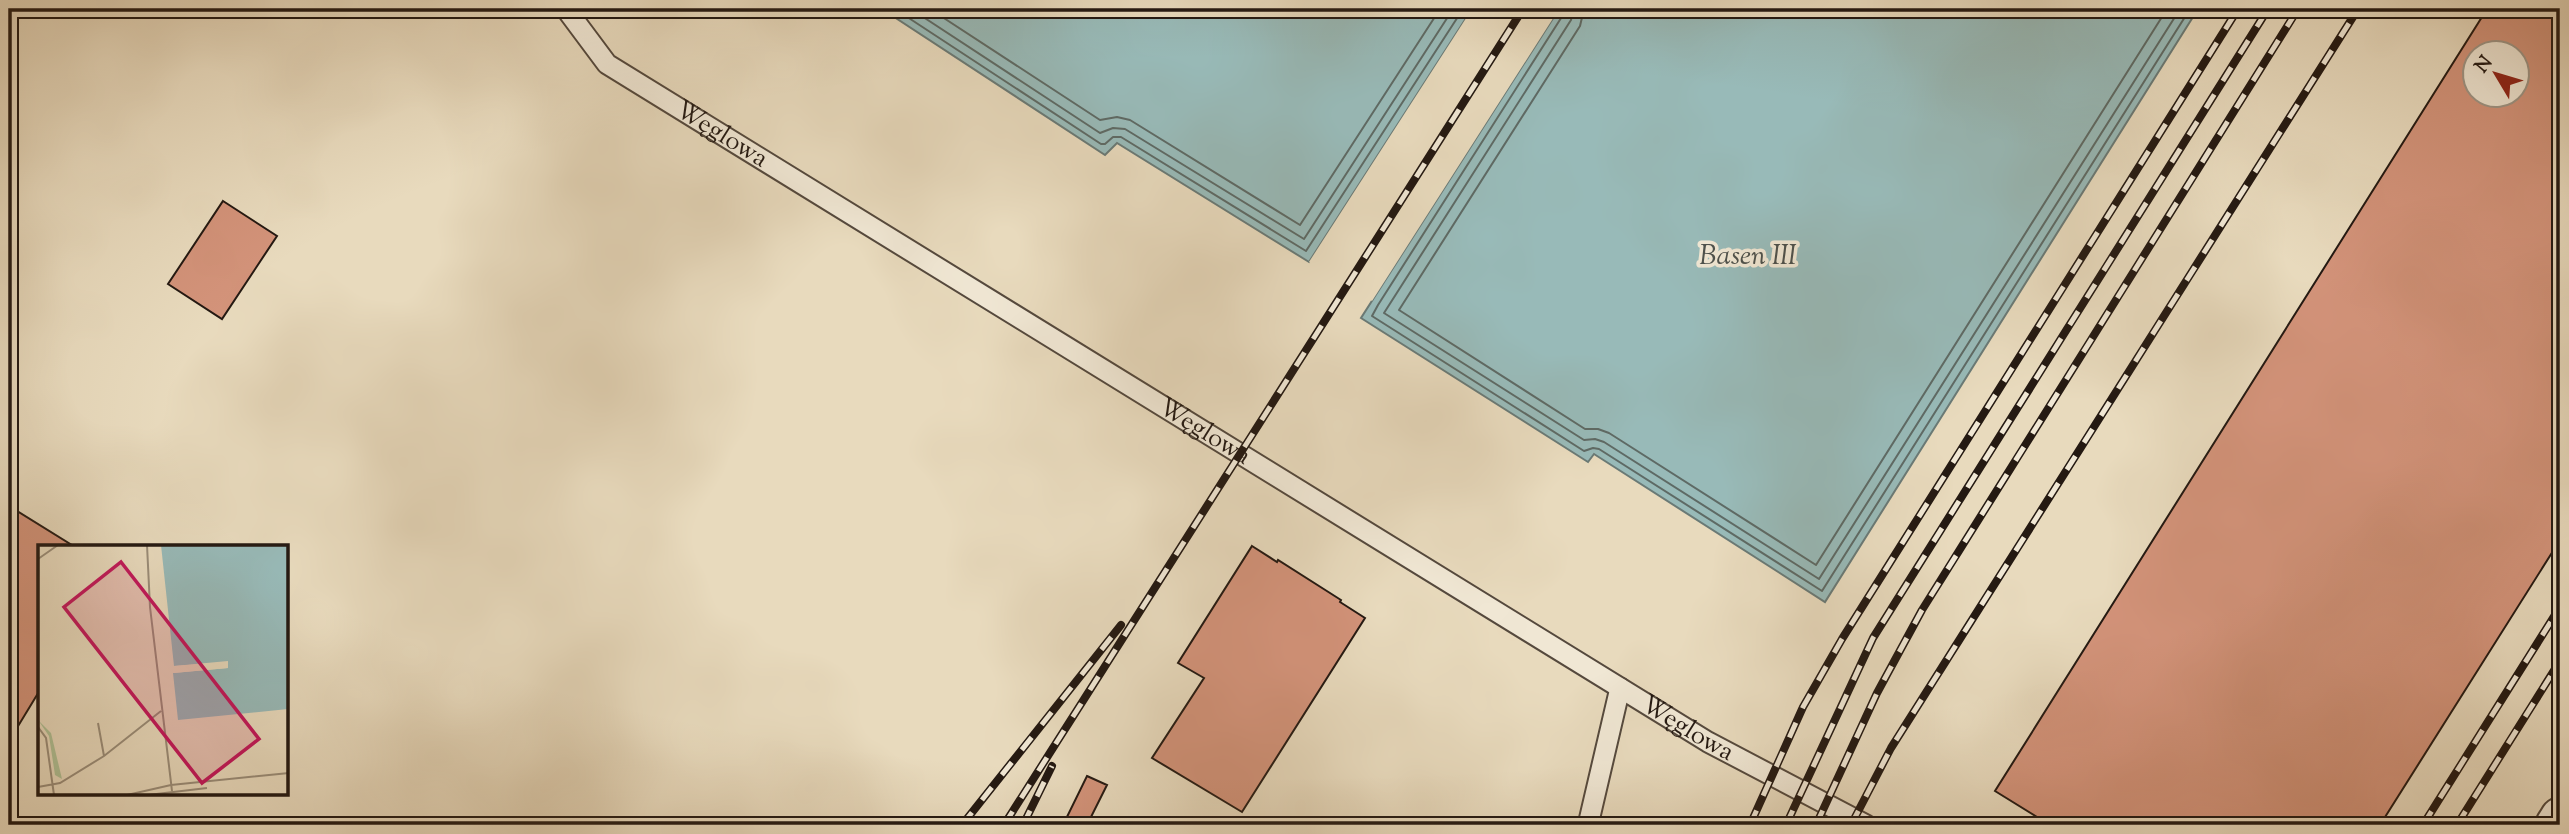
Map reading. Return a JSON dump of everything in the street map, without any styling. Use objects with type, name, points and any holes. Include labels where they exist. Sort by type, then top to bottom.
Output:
[{"type":"street","points":[[2555,825],[2560,817]]},
{"type":"lane","name":"Węglowa","points":[[566,9],[607,64],[1708,742],[1866,825]]},
{"type":"lane","points":[[1588,825],[1620,688]]},
{"type":"water","points":[[882,9],[1472,9],[1309,262],[1117,143],[1105,155]]},
{"type":"water","name":"Basen III","points":[[1559,9],[2198,9],[1825,602],[1594,454],[1588,462],[1361,318]]},
{"type":"pier","points":[[1472,9],[1475,11],[1312,264],[1309,262]]},
{"type":"pier","points":[[1555,9],[1559,9],[1372,301],[1369,299]]},
{"type":"building","points":[[2487,9],[2560,9],[2560,540],[2380,825],[2050,825],[1995,791],[2460,52],[2460,108],[2530,108],[2530,38],[2469,38]]},
{"type":"building","points":[[223,201],[277,236],[222,319],[168,284]]},
{"type":"building","points":[[9,506],[72,545],[38,545],[38,693],[9,741]]},
{"type":"building","points":[[1252,546],[1341,600],[1340,602],[1365,618],[1242,812],[1152,758],[1204,678],[1178,663]]},
{"type":"building","points":[[1087,776],[1107,785],[1087,825],[1063,825]]},
{"type":"railway","points":[[1004,825],[1523,9]]},
{"type":"railway","points":[[1750,825],[1803,707],[1842,639],[2238,9]]},
{"type":"railway","points":[[1786,825],[1873,638],[2268,9]]},
{"type":"railway","points":[[1816,825],[1877,693],[1922,610],[2298,9]]},
{"type":"railway","points":[[1851,825],[1891,748],[2358,9]]},
{"type":"railway","points":[[2423,825],[2560,607]]},
{"type":"railway","points":[[962,825],[1121,625]]},
{"type":"railway","points":[[2457,825],[2560,661]]},
{"type":"railway","points":[[1023,825],[1052,766]]}]
